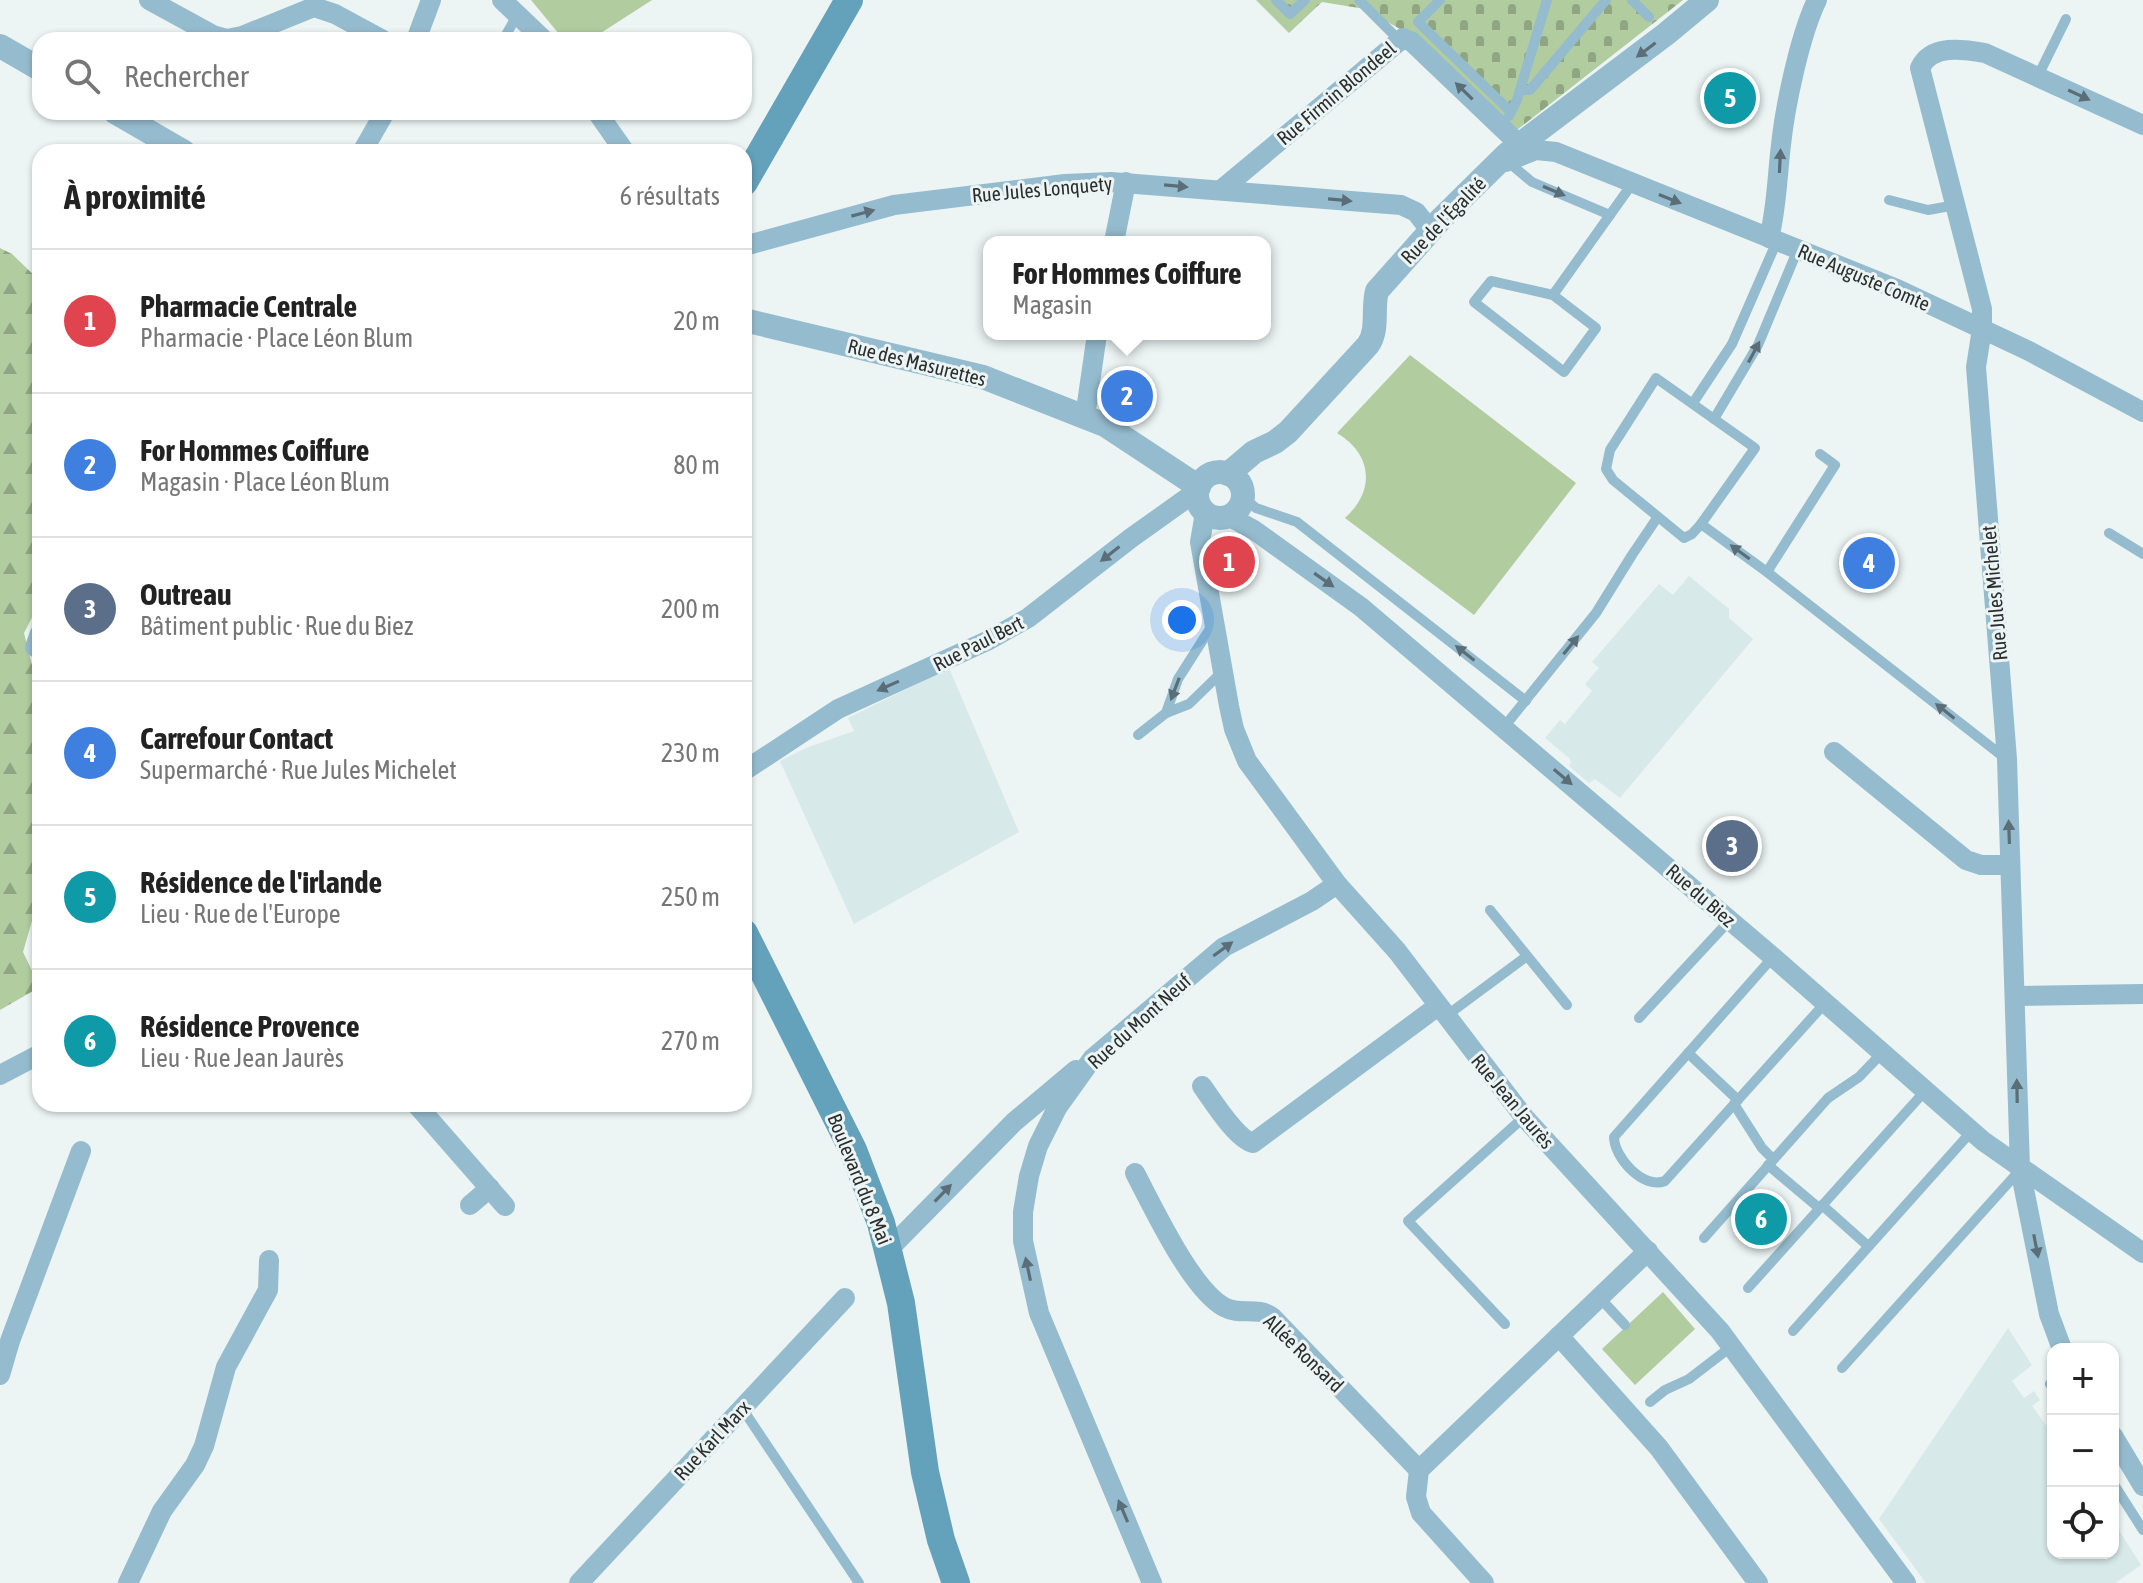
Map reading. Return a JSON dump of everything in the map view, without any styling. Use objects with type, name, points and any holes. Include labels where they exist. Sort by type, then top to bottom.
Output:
[{"type":"main road","points":[[752,168],[849,0]]},
{"type":"main road","name":"Boulevard du 8 Mai","points":[[752,949],[853,1150],[875,1205],[889,1249],[904,1321],[925,1472],[941,1540],[956,1583]]},
{"type":"street","points":[[149,0],[208,32]]},
{"type":"street","points":[[419,32],[431,0]]},
{"type":"street","points":[[502,0],[536,32]]},
{"type":"street","name":"Rue de l'Égalité","points":[[1214,501],[1239,483],[1228,474],[1259,449],[1283,437],[1368,345],[1374,333],[1377,291],[1430,230],[1506,158],[1707,0]]},
{"type":"street","points":[[1773,239],[1787,109],[1810,16],[1817,0]]},
{"type":"street","points":[[252,32],[314,7],[329,10],[369,32]]},
{"type":"street","name":"Rue Firmin Blondeel","points":[[1221,190],[1403,38],[1412,42],[1506,119],[1506,158]]},
{"type":"street","points":[[0,46],[32,64]]},
{"type":"street","name":"Rue Jules Michelet","points":[[2038,76],[1985,53],[1954,50],[1931,55],[1922,62],[1919,71],[1980,299],[1982,329],[1976,367],[2007,759],[2020,1169],[2049,1314],[2060,1343]]},
{"type":"street","points":[[2038,76],[2143,125]]},
{"type":"street","points":[[1567,110],[1557,124],[1557,132],[1576,161]]},
{"type":"street","points":[[129,120],[170,144]]},
{"type":"street","points":[[367,144],[380,120]]},
{"type":"street","points":[[603,120],[619,144]]},
{"type":"street","name":"Rue Auguste Comte","points":[[1506,158],[1540,149],[1799,249],[1897,289],[1982,329],[2108,391],[2143,412]]},
{"type":"street","points":[[1115,236],[1126,182]]},
{"type":"street","name":"Rue Jules Lonquety","points":[[752,244],[894,205],[1065,184],[1126,182],[1401,205],[1416,212],[1430,230]]},
{"type":"street","name":"Rue des Masurettes","points":[[752,322],[974,374],[1085,417],[1113,429],[1214,501]]},
{"type":"street","points":[[1085,417],[1096,340]]},
{"type":"street","name":"Rue du Biez","points":[[1214,501],[1361,607],[1826,1002],[1971,1132],[2143,1253]]},
{"type":"street","name":"Rue Jean Jaurès","points":[[1214,501],[1200,538],[1234,729],[1247,761],[1337,884],[1397,951],[1524,1117],[1732,1346],[1906,1583]]},
{"type":"street","name":"Rue Paul Bert","points":[[752,766],[838,709],[1018,624],[1131,538],[1214,501]]},
{"type":"street","points":[[1834,752],[1966,860],[1981,865],[2010,865]]},
{"type":"street","name":"Rue du Mont Neuf","points":[[1152,1583],[1044,1328],[1030,1277],[1023,1241],[1024,1200],[1038,1146],[1057,1108],[1092,1059],[1224,947],[1312,901],[1337,884]]},
{"type":"street","points":[[2015,996],[2142,994]]},
{"type":"street","points":[[1202,1086],[1239,1135],[1253,1143],[1442,1011]]},
{"type":"street","points":[[0,1075],[32,1058]]},
{"type":"street","points":[[889,1249],[1039,1099],[1092,1059]]},
{"type":"street","points":[[423,1112],[505,1206]]},
{"type":"street","points":[[0,1375],[81,1151]]},
{"type":"street","name":"Allée Ronsard","points":[[1135,1173],[1180,1256],[1213,1298],[1226,1308],[1259,1311],[1272,1317],[1419,1470]]},
{"type":"street","points":[[470,1205],[490,1188]]},
{"type":"street","points":[[1484,1583],[1421,1513],[1416,1497],[1419,1470],[1648,1251]]},
{"type":"street","points":[[128,1583],[162,1511],[195,1465],[204,1446],[226,1367],[268,1290],[269,1260]]},
{"type":"street","name":"Rue Karl Marx","points":[[579,1583],[845,1298]]},
{"type":"street","points":[[1559,1336],[1659,1448],[1758,1583]]},
{"type":"street","points":[[2119,1446],[2143,1486]]},
{"type":"lane","points":[[1276,0],[1290,14],[1305,0]]},
{"type":"lane","points":[[1359,0],[1399,40]]},
{"type":"lane","points":[[1440,0],[1418,22],[1506,119],[1520,90],[1547,0]]},
{"type":"lane","points":[[1520,90],[1530,90],[1606,0]]},
{"type":"lane","points":[[1632,0],[1649,17]]},
{"type":"lane","points":[[508,32],[518,14]]},
{"type":"lane","points":[[2038,76],[2066,19]]},
{"type":"lane","points":[[1506,158],[1532,182],[1610,215]]},
{"type":"lane","points":[[1553,295],[1632,184]]},
{"type":"lane","points":[[1889,200],[1928,210],[1956,205]]},
{"type":"lane","points":[[1693,403],[1732,344],[1773,239]]},
{"type":"lane","points":[[1714,419],[1758,345],[1799,249]]},
{"type":"lane","points":[[1491,281],[1553,295],[1596,328],[1564,372],[1474,302],[1491,281]]},
{"type":"lane","points":[[1656,378],[1714,419],[1755,448],[1701,524],[1684,538],[1613,480],[1605,461],[1656,378]]},
{"type":"lane","points":[[1767,572],[1835,465],[1820,454]]},
{"type":"lane","points":[[1214,501],[1253,507],[1297,522],[1526,701]]},
{"type":"lane","points":[[1504,727],[1596,613],[1657,518]]},
{"type":"lane","points":[[1701,524],[2007,759]]},
{"type":"lane","points":[[2109,533],[2143,554]]},
{"type":"lane","points":[[1166,713],[1178,679],[1214,622]]},
{"type":"lane","points":[[1138,735],[1166,713],[1189,704],[1223,671]]},
{"type":"lane","points":[[1490,910],[1567,1005]]},
{"type":"lane","points":[[1639,1018],[1730,920]]},
{"type":"lane","points":[[1442,1011],[1527,956]]},
{"type":"lane","points":[[1773,957],[1614,1137],[1618,1155],[1644,1180],[1654,1184],[1665,1181],[1826,1002]]},
{"type":"lane","points":[[1688,1053],[1736,1102],[1770,1162],[1868,1246]]},
{"type":"lane","points":[[1704,1238],[1828,1098],[1859,1077],[1882,1053]]},
{"type":"lane","points":[[1748,1288],[1925,1091]]},
{"type":"lane","points":[[1505,1324],[1408,1221],[1524,1117]]},
{"type":"lane","points":[[1793,1331],[1971,1132]]},
{"type":"lane","points":[[1842,1368],[2020,1169]]},
{"type":"lane","points":[[1599,1297],[1625,1325]]},
{"type":"lane","points":[[1650,1402],[1665,1390],[1689,1379],[1732,1346]]},
{"type":"lane","points":[[742,1408],[859,1583]]},
{"type":"lane","points":[[2116,1487],[2143,1530]]},
{"type":"shaded area","points":[[1689,576],[1729,609],[1729,618],[1753,639],[1620,798],[1595,779],[1589,783],[1569,766],[1569,758],[1545,738],[1560,720],[1565,724],[1592,691],[1585,684],[1599,668],[1592,662],[1659,584],[1673,595]]},
{"type":"shaded area","points":[[949,668],[1019,832],[854,924],[780,761],[854,731],[848,718]]},
{"type":"shaded area","points":[[2008,1328],[2032,1365],[2012,1381],[2024,1398],[2034,1391],[2040,1400],[2032,1406],[2047,1427],[2047,1559],[2119,1559],[2119,1530],[2141,1565],[2115,1583],[1926,1583],[1879,1519]]},
{"type":"green space","points":[[531,0],[652,0],[602,32],[557,32]]},
{"type":"green space","points":[[1256,0],[1683,0],[1513,133],[1412,36],[1365,9],[1322,2],[1289,33]]},
{"type":"green space","points":[[0,248],[12,254],[32,273],[32,618],[24,633],[32,665],[32,921],[23,952],[32,971],[32,992],[0,1010]]},
{"type":"green space","points":[[1410,355],[1576,483],[1474,615],[1345,518],[1362,496],[1366,473],[1357,451],[1337,433]]},
{"type":"green space","points":[[1663,1292],[1695,1329],[1635,1385],[1602,1349]]},
{"type":"place","name":"Résidence de l'irlande","points":[[1730,98]]},
{"type":"place","name":"For Hommes Coiffure","points":[[1127,396]]},
{"type":"place","name":"Pharmacie Centrale","points":[[1229,562]]},
{"type":"place","name":"Carrefour Contact","points":[[1869,563]]},
{"type":"place","name":"Outreau","points":[[1732,846]]},
{"type":"place","name":"Résidence Provence","points":[[1761,1219]]}]
